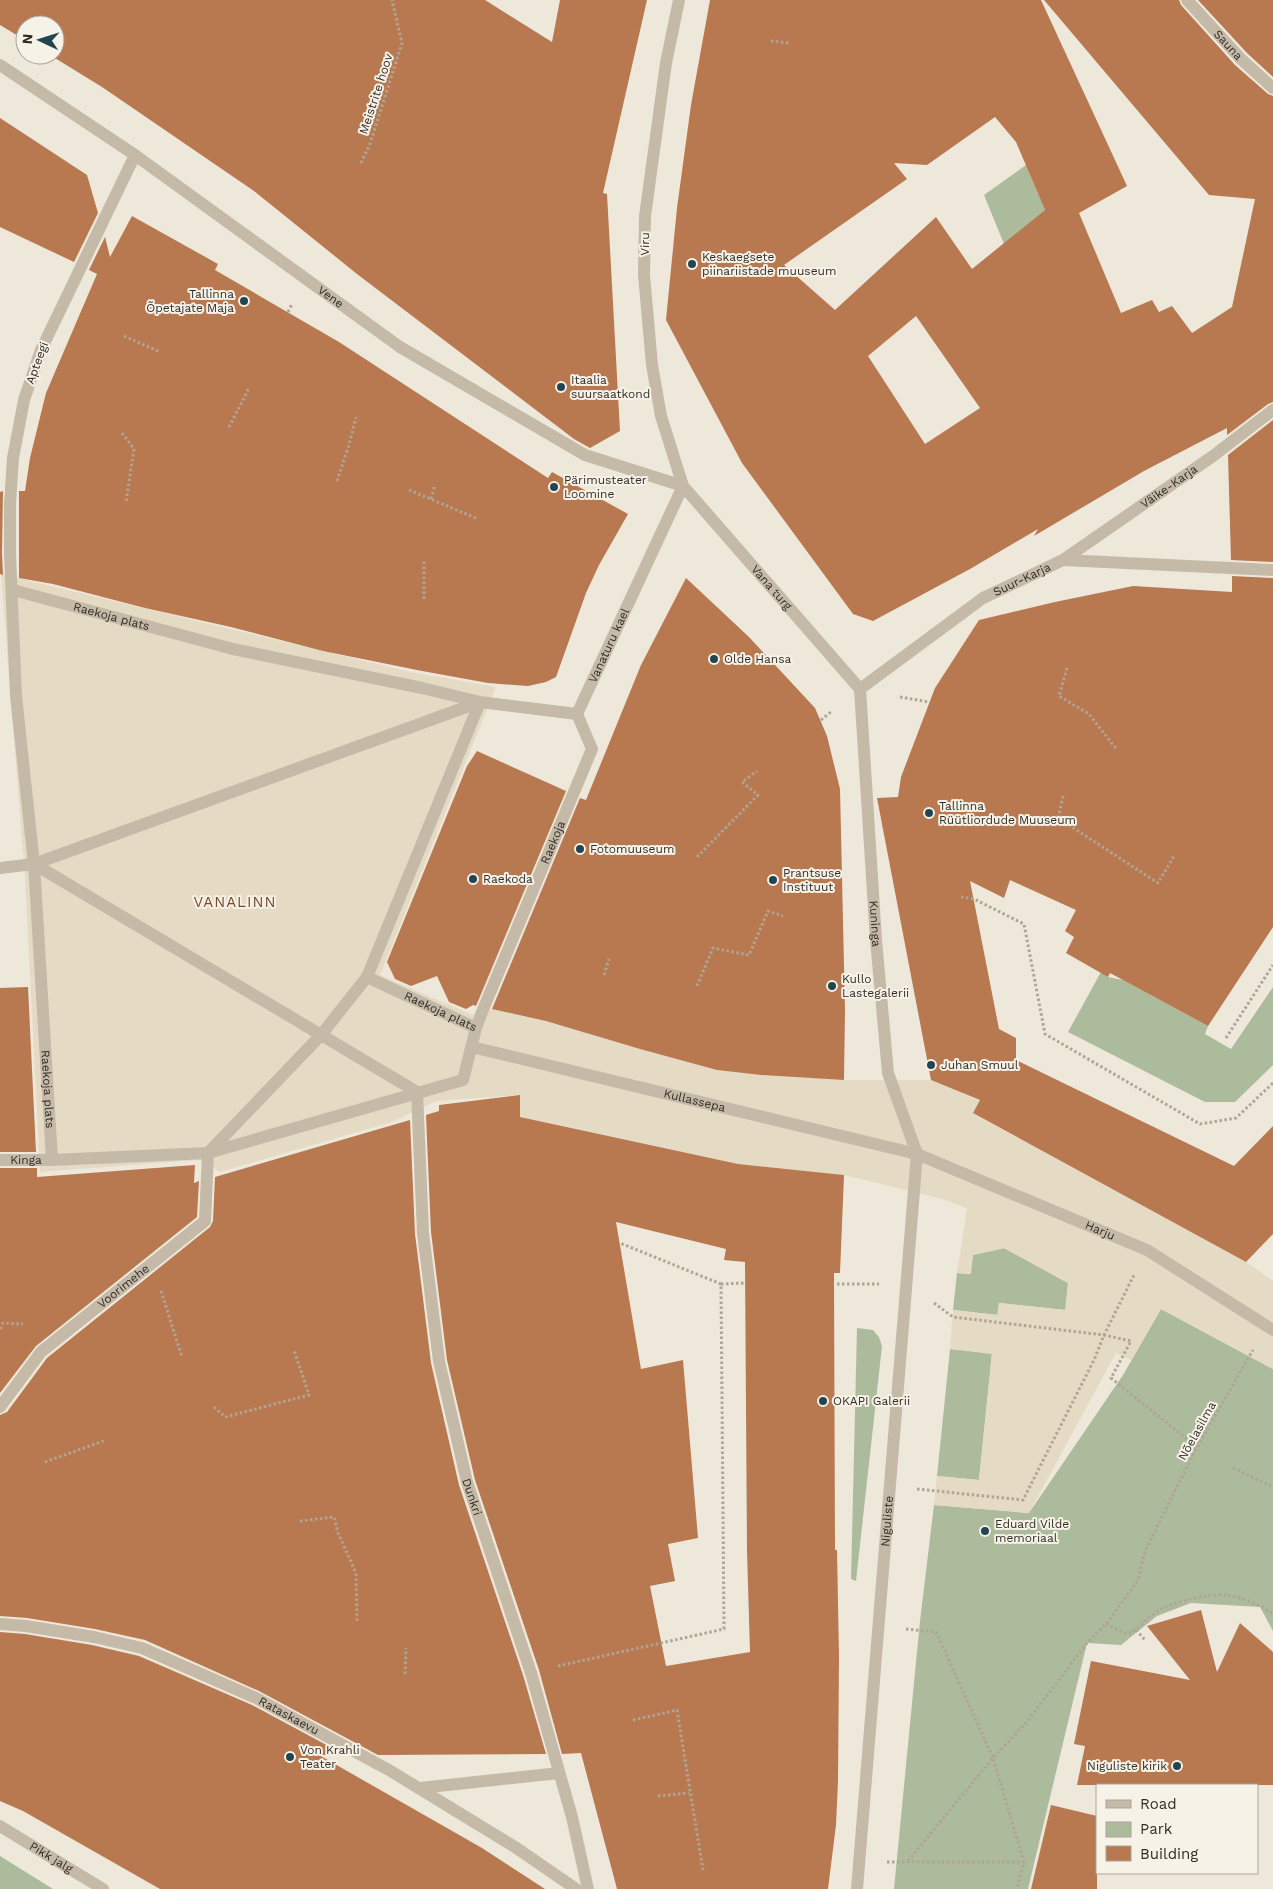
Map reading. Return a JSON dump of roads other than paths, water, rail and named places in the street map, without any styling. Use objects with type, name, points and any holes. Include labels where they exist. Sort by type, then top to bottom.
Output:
[{"type":"street","name":"Viru","points":[[679,0],[666,63],[653,152],[645,216],[644,275],[652,365],[661,416],[683,486]]},
{"type":"street","name":"Sauna","points":[[1187,0],[1241,58],[1273,88]]},
{"type":"street","name":"Vene","points":[[0,64],[135,155],[400,347],[585,455],[683,486]]},
{"type":"street","name":"Apteegi","points":[[13,590],[10,554],[10,504],[13,458],[24,400],[40,350],[135,155]]},
{"type":"street","name":"Väike-Karja","points":[[1063,560],[1213,456],[1273,410]]},
{"type":"street","name":"Vana turg","points":[[683,486],[860,689]]},
{"type":"street","name":"Vanaturu kael","points":[[577,714],[683,486]]},
{"type":"street","name":"Suur-Karja","points":[[860,689],[983,598],[1063,560],[1273,570]]},
{"type":"street","name":"Raekoja plats","points":[[367,977],[476,1028],[463,1080],[208,1153],[52,1160],[34,864],[16,696],[13,590],[233,649],[422,688],[480,702]]},
{"type":"street","name":"Kuninga","points":[[860,689],[876,940],[888,1073],[917,1154]]},
{"type":"street","points":[[208,1153],[321,1035],[367,977],[480,702]]},
{"type":"street","points":[[0,868],[34,864],[480,702],[577,714]]},
{"type":"street","name":"Raekoja","points":[[476,1028],[592,749],[577,714]]},
{"type":"street","points":[[34,864],[416,1092]]},
{"type":"street","name":"Kullassepa","points":[[472,1048],[917,1154]]},
{"type":"street","name":"Dunkri","points":[[416,1092],[424,1232],[439,1361],[467,1482],[531,1673],[572,1818],[588,1889]]},
{"type":"street","name":"Voorimehe","points":[[0,1407],[41,1352],[205,1221],[208,1153]]},
{"type":"street","name":"Harju","points":[[917,1154],[1147,1250],[1270,1325]]},
{"type":"street","name":"Niguliste","points":[[857,1889],[917,1154]]},
{"type":"street","name":"Kinga","points":[[0,1160],[52,1160]]},
{"type":"street","name":"Rataskaevu","points":[[0,1624],[26,1626],[94,1637],[142,1648],[256,1698],[420,1788],[515,1846],[576,1889]]},
{"type":"street","points":[[420,1788],[560,1773]]},
{"type":"street","name":"Pikk jalg","points":[[0,1826],[103,1889]]},
{"type":"place","name":"Keskaegsete piinariistade muuseum","points":[[692,264]]},
{"type":"place","name":"Tallinna Õpetajate Maja","points":[[244,301]]},
{"type":"place","name":"Itaalia suursaatkond","points":[[561,387]]},
{"type":"place","name":"Pärimusteater Loomine","points":[[554,487]]},
{"type":"place","name":"Olde Hansa","points":[[714,659]]},
{"type":"place","name":"Tallinna Rüütliordude Muuseum","points":[[929,813]]},
{"type":"place","name":"Fotomuuseum","points":[[580,849]]},
{"type":"place","name":"Raekoda","points":[[473,879]]},
{"type":"place","name":"Prantsuse Instituut","points":[[773,880]]},
{"type":"place","name":"Kullo Lastegalerii","points":[[832,986]]},
{"type":"place","name":"Juhan Smuul","points":[[931,1065]]},
{"type":"place","name":"OKAPI Galerii","points":[[823,1401]]},
{"type":"place","name":"Eduard Vilde memoriaal","points":[[985,1531]]},
{"type":"place","name":"Von Krahli Teater","points":[[290,1757]]},
{"type":"place","name":"Niguliste kirik","points":[[1177,1766]]},
{"type":"district","name":"VANALINN","points":[[235,902]]}]
